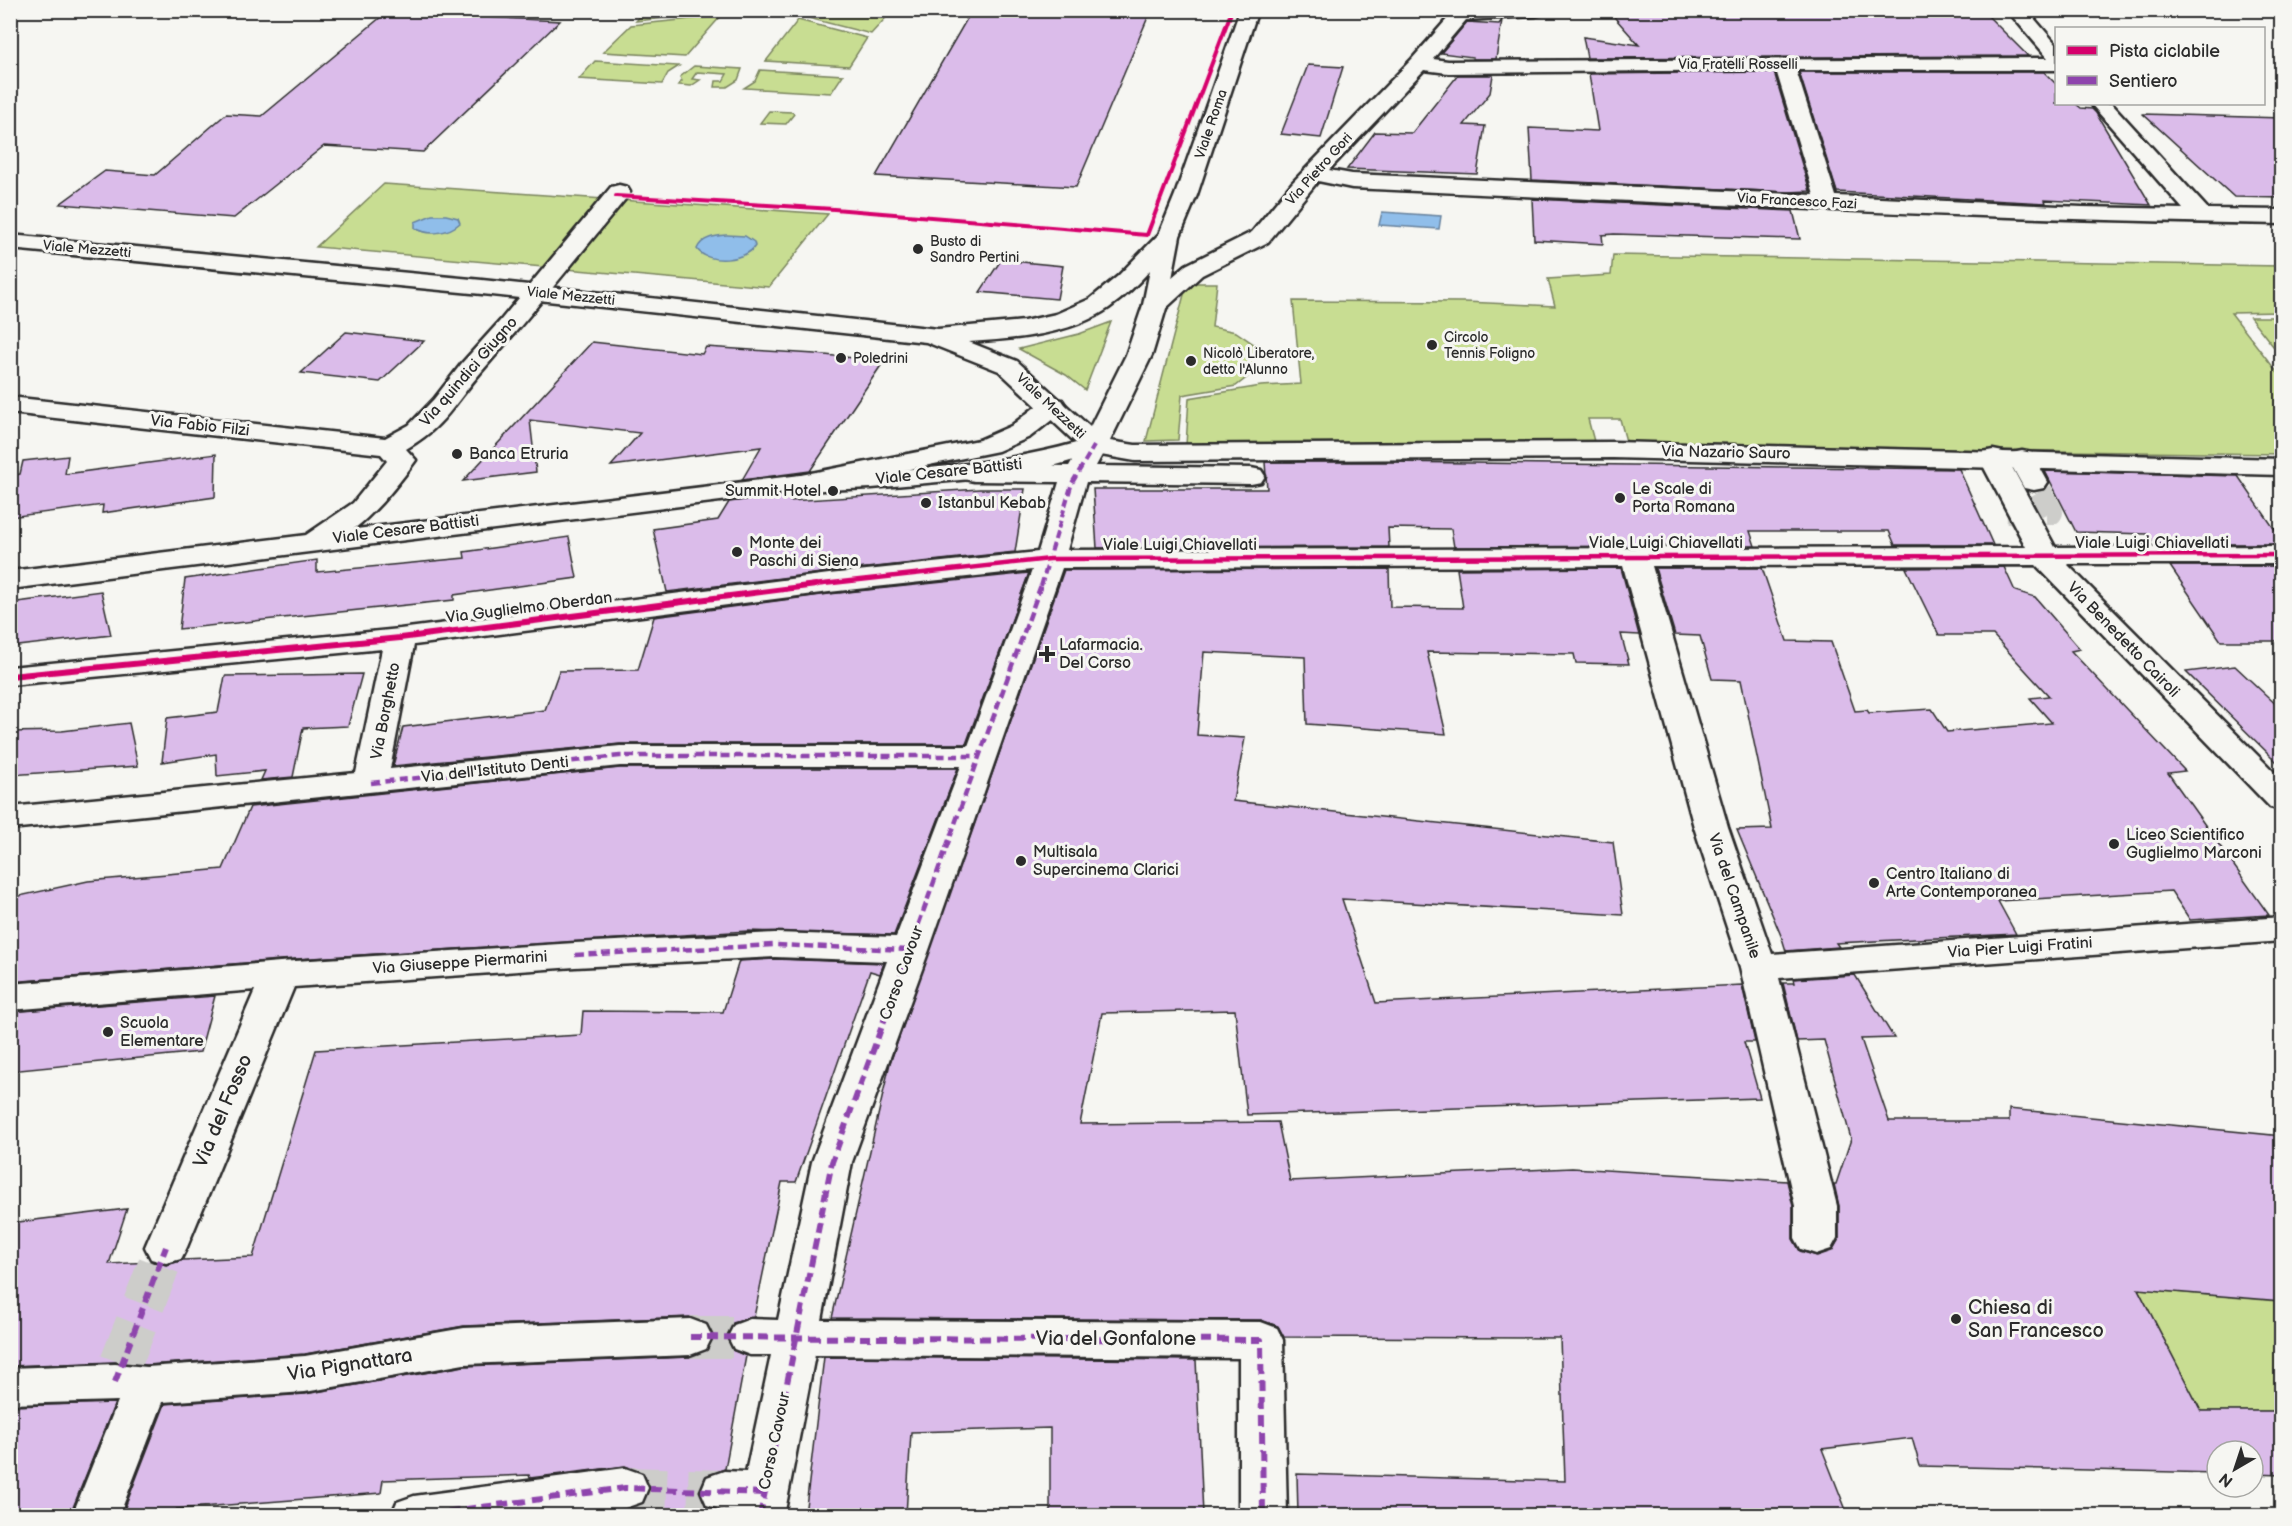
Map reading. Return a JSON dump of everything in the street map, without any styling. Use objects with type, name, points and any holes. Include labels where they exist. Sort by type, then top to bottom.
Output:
[{"type":"street","name":"Viale Roma","points":[[1169,236],[1186,195],[1249,10]]},
{"type":"street","points":[[1462,13],[1535,10]]},
{"type":"street","points":[[2016,10],[2055,54]]},
{"type":"street","name":"Via Pietro Gori","points":[[1155,305],[1194,270],[1260,237],[1313,174],[1419,63],[1462,13]]},
{"type":"street","name":"Via Fratelli Rosselli","points":[[1419,63],[1448,67],[1784,63],[2055,64]]},
{"type":"street","points":[[1784,63],[1827,203]]},
{"type":"street","points":[[2101,105],[2203,217]]},
{"type":"street","name":"Via Francesco Fazi","points":[[1313,174],[1352,181],[1827,203],[2203,217],[2282,217]]},
{"type":"street","name":"Via quindici Giugno","points":[[389,447],[418,431],[435,413],[620,192]]},
{"type":"street","points":[[1094,446],[1139,355],[1155,305],[1169,236]]},
{"type":"street","points":[[931,335],[989,334],[1067,318],[1098,304],[1169,236]]},
{"type":"street","name":"Viale Mezzetti","points":[[10,242],[537,293],[931,335],[1008,366],[1094,446]]},
{"type":"street","name":"Via Fabio Filzi","points":[[10,405],[389,447]]},
{"type":"street","name":"Viale Cesare Battisti","points":[[801,483],[969,452],[997,444],[1017,436],[1036,423],[1053,406]]},
{"type":"street","name":"Viale Cesare Battisti","points":[[10,580],[801,483],[951,473],[1039,462],[1094,446],[1135,453],[1170,452]]},
{"type":"street","name":"Corso Cavour","points":[[750,1500],[796,1338],[832,1162],[981,756],[1050,559],[1072,483],[1094,446]]},
{"type":"street","points":[[316,541],[363,509],[402,460],[389,447]]},
{"type":"street","name":"Via Nazario Sauro","points":[[1170,452],[1612,450],[1993,458],[2028,471],[2279,471]]},
{"type":"street","name":"Via Benedetto Cairoli","points":[[1993,458],[2050,564],[2282,800]]},
{"type":"street","points":[[951,473],[1251,476]]},
{"type":"street","name":"Viale Luigi Chiavellati","points":[[1050,559],[2282,555]]},
{"type":"street","name":"Via del Campanile","points":[[1635,556],[1711,827],[1758,967],[1816,1206],[1816,1238]]},
{"type":"street","name":"Via Guglielmo Oberdan","points":[[10,676],[400,638],[829,583],[1050,559]]},
{"type":"street","name":"Via Borghetto","points":[[371,783],[400,638]]},
{"type":"street","name":"Via dell'Istituto Denti","points":[[10,818],[620,756],[981,756]]},
{"type":"street","name":"Via Pier Luigi Fratini","points":[[1758,967],[2282,929]]},
{"type":"street","name":"Via Giuseppe Piermarini","points":[[10,997],[280,975],[575,955],[775,945],[911,950]]},
{"type":"street","name":"Via del Fosso","points":[[166,1247],[280,975]]},
{"type":"street","name":"Via Pignattara","points":[[10,1386],[128,1376],[305,1374],[464,1346],[690,1337]]},
{"type":"street","points":[[750,1337],[796,1338]]},
{"type":"street","name":"Via del Gonfalone","points":[[796,1338],[1261,1340],[1263,1515]]},
{"type":"street","points":[[95,1515],[128,1376]]},
{"type":"street","points":[[414,1515],[625,1488]]},
{"type":"green space","points":[[645,10],[731,11],[636,21]]},
{"type":"green space","points":[[892,10],[871,34],[781,11]]},
{"type":"green space","points":[[721,16],[685,57],[603,52],[631,25]]},
{"type":"green space","points":[[798,20],[867,38],[849,66],[766,61]]},
{"type":"green space","points":[[595,61],[679,66],[668,73],[662,84],[579,79]]},
{"type":"green space","points":[[694,66],[742,69],[738,80],[727,87],[715,87],[716,81],[723,81],[727,74],[697,72],[692,79],[700,80],[691,86],[678,85],[682,81],[680,77]]},
{"type":"green space","points":[[760,70],[843,75],[831,93],[744,88],[755,81]]},
{"type":"green space","points":[[769,111],[794,114],[786,124],[760,123]]},
{"type":"green space","points":[[384,184],[828,214],[769,287],[316,247]]},
{"type":"green space","points":[[1613,255],[2281,266],[2281,312],[2231,313],[2281,377],[2281,454],[1627,445],[1620,419],[1588,419],[1595,445],[1186,445],[1189,398],[1261,386],[1301,384],[1293,301],[1465,302],[1555,306],[1548,279],[1611,275]]},
{"type":"green space","points":[[1187,283],[1217,283],[1212,327],[1236,332],[1255,345],[1254,372],[1236,386],[1182,395],[1178,440],[1146,441]]},
{"type":"green space","points":[[2250,317],[2281,317],[2281,356]]},
{"type":"green space","points":[[1111,322],[1085,390],[1066,375],[1019,349],[1079,334]]},
{"type":"green space","points":[[2138,1289],[2277,1301],[2282,1309],[2281,1411],[2201,1411]]},
{"type":"water","points":[[1382,212],[1441,216],[1439,229],[1379,225]]},
{"type":"water","points":[[432,215],[458,218],[460,223],[450,230],[438,233],[420,231],[415,228],[415,222]]},
{"type":"water","points":[[727,235],[745,236],[754,242],[755,246],[744,255],[727,259],[709,257],[697,249],[706,240]]},
{"type":"building","points":[[972,10],[1151,10],[1076,187],[876,176]]},
{"type":"building","points":[[1608,10],[1982,10],[2028,56],[1587,58],[1583,37],[1639,45]]},
{"type":"building","points":[[387,12],[560,21],[423,152],[324,146],[234,218],[60,204],[105,171],[155,175],[226,114],[262,116]]},
{"type":"building","points":[[1502,20],[1496,59],[1472,59],[1473,57],[1441,53],[1467,22],[1499,24]]},
{"type":"building","points":[[1308,65],[1343,67],[1321,138],[1281,134]]},
{"type":"building","points":[[1774,72],[1810,191],[1788,192],[1532,180],[1529,128],[1598,131],[1589,74]]},
{"type":"building","points":[[1799,72],[2044,72],[2055,83],[2055,105],[2077,105],[2081,108],[2092,109],[2096,113],[2151,205],[2045,200],[2046,203],[1837,192]]},
{"type":"building","points":[[1458,75],[1493,75],[1490,93],[1464,125],[1485,126],[1477,174],[1347,169],[1375,132],[1412,133]]},
{"type":"building","points":[[2143,114],[2282,118],[2282,198],[2234,197]]},
{"type":"building","points":[[1532,199],[1793,211],[1800,239],[1614,234],[1602,235],[1603,244],[1534,240]]},
{"type":"building","points":[[1001,260],[1063,266],[1057,299],[980,292]]},
{"type":"building","points":[[346,332],[424,341],[380,382],[301,373]]},
{"type":"building","points":[[592,342],[702,354],[706,347],[884,361],[810,471],[742,480],[761,447],[611,466],[640,433],[530,420],[536,472],[463,481]]},
{"type":"building","points":[[216,454],[215,497],[102,513],[103,505],[10,517],[10,476],[20,474],[23,461],[68,456],[65,474]]},
{"type":"building","name":"Le Scale di Porta Romana","points":[[1265,462],[1959,469],[1993,545],[1895,545],[1889,531],[1750,531],[1755,546],[1454,547],[1451,529],[1388,528],[1389,547],[1097,548],[1093,489],[1267,489]]},
{"type":"building","points":[[2045,471],[2238,476],[2282,540],[2282,544],[2155,544],[2147,534],[2076,532]]},
{"type":"building","points":[[980,489],[1025,489],[1015,552],[667,592],[653,529],[718,520],[729,502],[794,494],[790,501]]},
{"type":"building","points":[[569,537],[577,578],[454,595],[454,600],[179,629],[185,579],[317,560],[317,572],[465,558],[464,552]]},
{"type":"building","points":[[2170,566],[2282,566],[2282,641],[2221,641]]},
{"type":"building","points":[[2004,567],[2015,591],[2035,597],[2080,649],[2071,651],[2185,771],[2168,773],[2269,915],[2190,920],[2171,891],[1998,901],[2016,934],[1836,943],[1839,947],[1786,951],[1737,830],[1772,829],[1741,680],[1712,679],[1700,636],[1675,635],[1655,568],[1762,568],[1787,641],[1831,642],[1855,711],[1867,710],[1869,713],[1932,709],[1947,732],[2052,723],[2030,698],[2049,696],[1993,635],[1939,635],[1906,568]]},
{"type":"building","points":[[1621,568],[1639,635],[1621,634],[1629,664],[1576,663],[1574,654],[1427,652],[1446,734],[1307,724],[1305,657],[1204,652],[1197,735],[1245,738],[1233,801],[1613,842],[1623,915],[1342,899],[1376,1003],[1742,985],[1755,1042],[1744,1042],[1760,1098],[1247,1115],[1235,1010],[1102,1013],[1080,1124],[1278,1122],[1290,1181],[1572,1168],[1787,1181],[1793,1206],[1793,1239],[1800,1251],[1817,1256],[1832,1251],[1839,1239],[1839,1206],[1834,1184],[1836,1184],[1851,1139],[1824,1040],[1797,1041],[1783,983],[1794,983],[1793,979],[1855,975],[1894,1038],[1861,1039],[1889,1121],[2009,1121],[2009,1109],[2282,1136],[2282,1301],[2138,1289],[2201,1411],[2282,1411],[2282,1475],[2265,1474],[2265,1439],[2205,1439],[2205,1473],[1920,1466],[1912,1438],[1822,1449],[1848,1515],[1298,1515],[1297,1474],[1565,1481],[1560,1338],[1284,1337],[1278,1326],[1261,1320],[832,1318],[890,1063],[1064,570],[1389,569],[1390,607],[1463,608],[1457,569]]},
{"type":"building","points":[[1029,573],[966,744],[620,744],[393,766],[403,727],[545,710],[559,671],[638,670],[654,617],[829,594]]},
{"type":"building","points":[[101,591],[111,635],[10,647],[10,603]]},
{"type":"building","points":[[2235,666],[2282,710],[2282,767],[2186,672]]},
{"type":"building","points":[[362,674],[348,726],[303,728],[293,777],[261,780],[265,771],[217,776],[216,754],[162,762],[167,718],[218,712],[225,676]]},
{"type":"building","points":[[129,723],[138,766],[10,775],[10,732],[62,731]]},
{"type":"building","points":[[620,768],[958,768],[894,935],[748,931],[280,960],[10,982],[10,898],[88,881],[223,869],[250,807]]},
{"type":"building","points":[[775,959],[884,963],[880,974],[870,971],[796,1182],[782,1182],[754,1317],[733,1323],[726,1336],[732,1350],[746,1356],[725,1469],[706,1475],[699,1490],[705,1506],[717,1511],[716,1515],[589,1515],[625,1510],[644,1503],[650,1489],[644,1473],[625,1466],[530,1478],[529,1475],[383,1480],[381,1493],[176,1509],[190,1515],[122,1515],[165,1404],[305,1394],[464,1366],[690,1357],[707,1351],[714,1338],[708,1324],[691,1317],[464,1326],[305,1354],[147,1365],[115,1362],[10,1366],[10,1223],[127,1209],[109,1264],[153,1262],[167,1265],[183,1260],[253,1257],[316,1050],[581,1035],[583,1011],[723,1012],[739,961]]},
{"type":"building","name":"Scuola Elementare","points":[[215,996],[200,1052],[10,1071],[10,1012]]},
{"type":"building","points":[[824,1357],[1196,1360],[1203,1515],[1050,1515],[1050,1428],[911,1432],[906,1515],[805,1515]]},
{"type":"building","points":[[115,1403],[70,1515],[10,1515],[10,1406]]},
{"type":"tunnel","points":[[2007,511],[2050,512],[2034,482]]},
{"type":"tunnel","points":[[121,1363],[166,1247]]},
{"type":"tunnel","points":[[690,1337],[750,1337]]},
{"type":"tunnel","points":[[625,1488],[724,1491]]},
{"type":"railway","points":[[10,16],[27,10]]},
{"type":"marked path","points":[[760,1516],[832,1162],[981,756],[1050,559],[1072,483],[1094,446]]},
{"type":"marked path","points":[[371,783],[620,756],[981,756]]},
{"type":"marked path","points":[[575,955],[775,945],[911,950]]},
{"type":"marked path","points":[[115,1382],[166,1247]]},
{"type":"marked path","points":[[690,1337],[1261,1340],[1263,1516]]},
{"type":"marked path","points":[[414,1516],[625,1488],[764,1493]]},
{"type":"cycle path","points":[[616,196],[834,209],[1147,235],[1232,10]]},
{"type":"cycle path","points":[[10,676],[400,638],[829,583],[1050,559],[2282,555]]},
{"type":"place","name":"Busto di Sandro Pertini","points":[[918,249]]},
{"type":"place","name":"Circolo Tennis Foligno","points":[[1432,345]]},
{"type":"place","name":"Poledrini","points":[[841,358]]},
{"type":"place","name":"Nicolò Liberatore, detto l'Alunno","points":[[1191,361]]},
{"type":"place","name":"Banca Etruria","points":[[457,454]]},
{"type":"place","name":"Summit Hotel","points":[[833,491]]},
{"type":"place","name":"Le Scale di Porta Romana","points":[[1620,498]]},
{"type":"place","name":"Istanbul Kebab","points":[[926,503]]},
{"type":"place","name":"Monte dei Paschi di Siena","points":[[737,552]]},
{"type":"place","name":"Lafarmacia. Del Corso","points":[[1047,654]]},
{"type":"place","name":"Liceo Scientifico Guglielmo Marconi","points":[[2114,844]]},
{"type":"place","name":"Multisala Supercinema Clarici","points":[[1021,861]]},
{"type":"place","name":"Centro Italiano di Arte Contemporanea","points":[[1874,883]]},
{"type":"place","name":"Scuola Elementare","points":[[108,1032]]},
{"type":"place","name":"Chiesa di San Francesco","points":[[1956,1319]]}]
